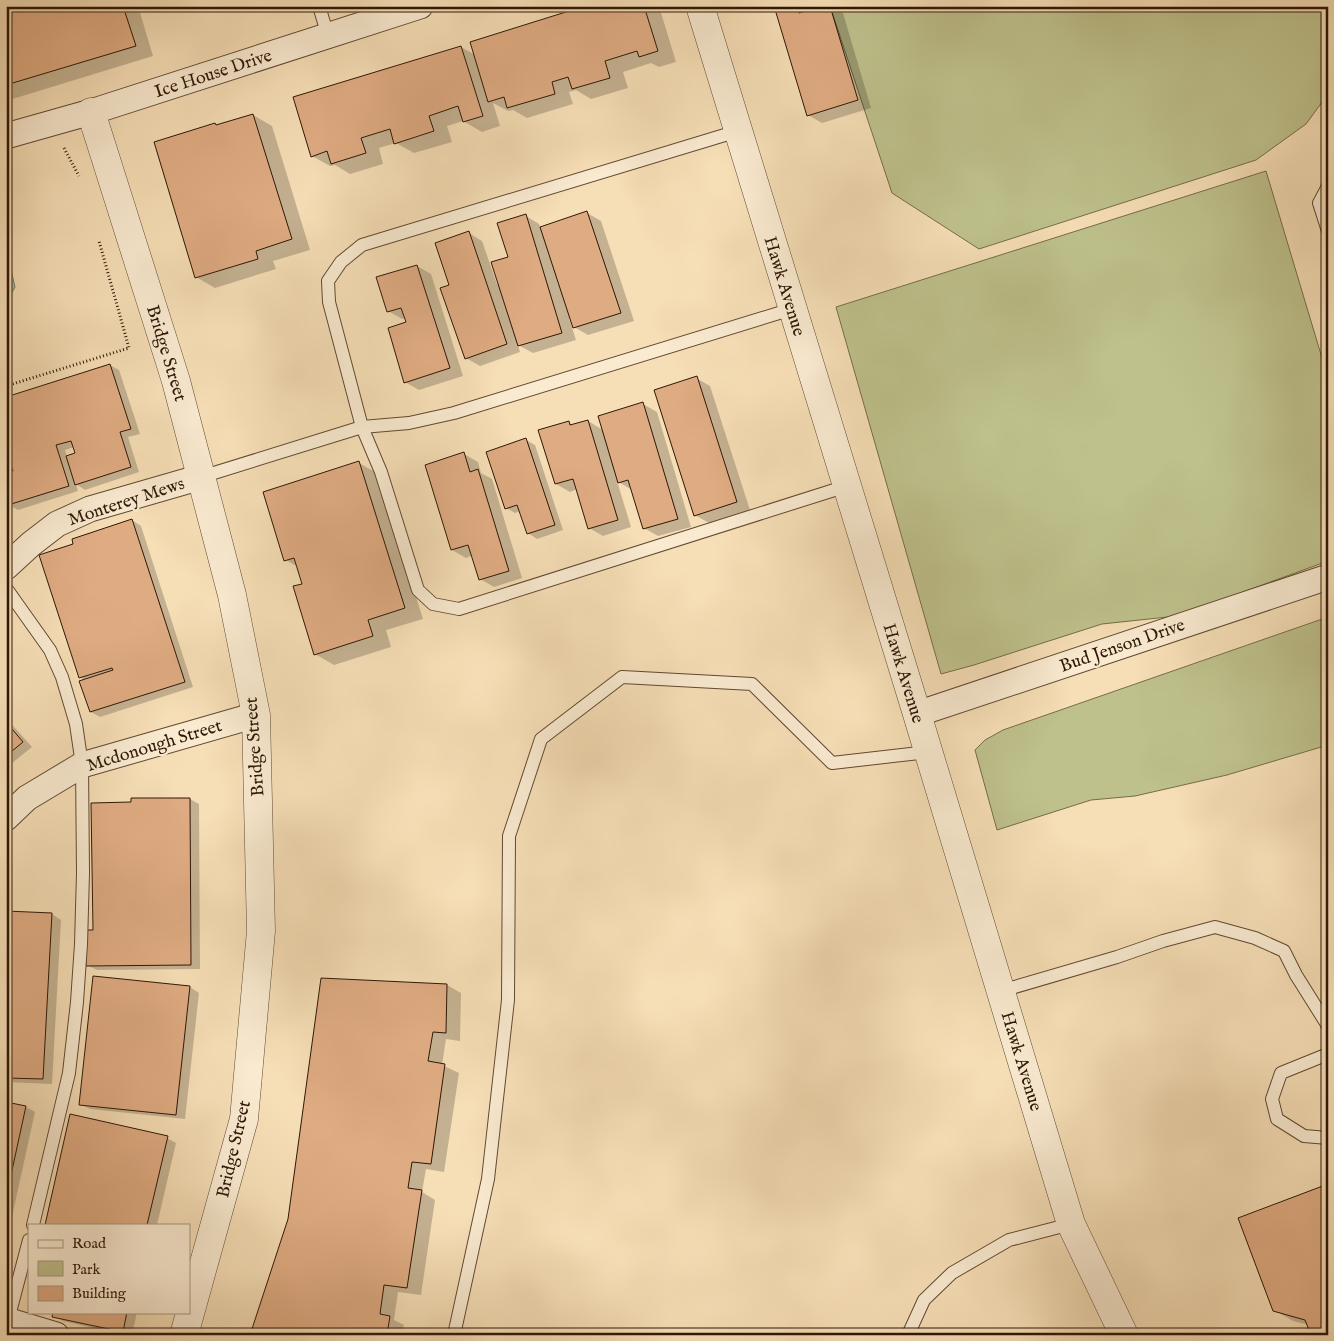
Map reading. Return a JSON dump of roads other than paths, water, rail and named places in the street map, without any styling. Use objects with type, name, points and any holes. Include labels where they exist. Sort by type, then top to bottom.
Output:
[{"type":"street","name":"Ice House Drive","points":[[6,136],[91,112],[420,6]]},
{"type":"street","name":"Hawk Avenue","points":[[700,6],[1071,1224],[1124,1335]]},
{"type":"street","name":"Bridge Street","points":[[91,112],[176,381],[232,595],[256,715],[261,931],[244,1119],[190,1313]]},
{"type":"street","name":"Monterey Mews","points":[[6,568],[31,544],[57,524],[90,509],[201,477]]},
{"type":"street","name":"Bud Jenson Drive","points":[[917,714],[1328,577]]},
{"type":"street","name":"Mcdonough Street","points":[[6,818],[27,798],[82,765],[256,715]]},
{"type":"street","name":"Bridge Street","points":[[184,1335],[190,1314]]},
{"type":"street","points":[[7,1320],[56,1335]]},
{"type":"lane","points":[[319,6],[328,36]]},
{"type":"lane","points":[[738,131],[362,246],[341,262],[328,282],[329,302],[362,427],[382,472],[418,590],[433,604],[459,609],[847,486]]},
{"type":"lane","points":[[1328,186],[1319,203],[1328,231]]},
{"type":"lane","points":[[201,477],[362,427],[409,423],[454,414],[792,309]]},
{"type":"lane","points":[[6,588],[50,650],[62,677],[76,724],[82,765],[83,873],[77,1002],[69,1073],[33,1224]]},
{"type":"lane","points":[[454,1335],[488,1178],[508,1000],[509,836],[541,739],[622,677],[752,684],[832,763],[928,752]]},
{"type":"lane","points":[[1001,991],[1215,927],[1255,938],[1284,952],[1328,1026]]},
{"type":"lane","points":[[1328,1054],[1281,1074],[1272,1099],[1277,1119],[1304,1136],[1328,1138]]},
{"type":"lane","points":[[908,1335],[924,1300],[952,1273],[1009,1240],[1071,1224]]},
{"type":"lane","points":[[7,1320],[28,1244]]}]
